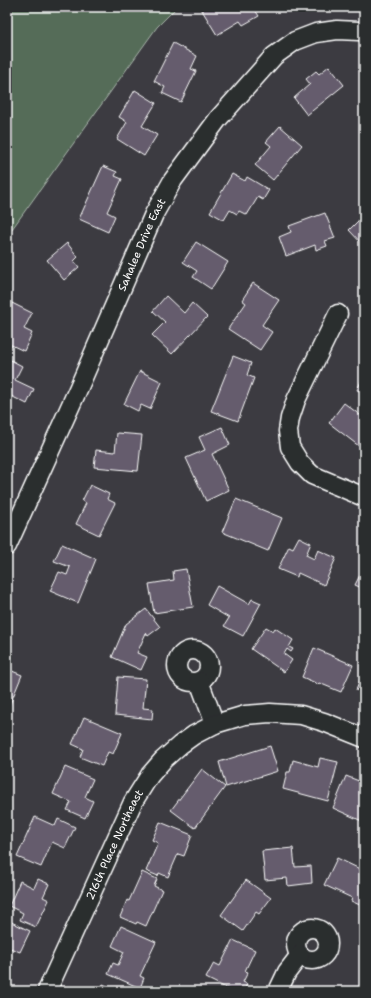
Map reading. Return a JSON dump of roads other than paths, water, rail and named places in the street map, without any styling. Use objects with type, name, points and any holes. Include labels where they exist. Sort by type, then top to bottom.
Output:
[{"type":"street","name":"Sahalee Drive East","points":[[7,546],[76,394],[154,214],[173,180],[218,119],[274,56],[296,41],[316,32],[337,30],[364,32]]},
{"type":"street","points":[[338,314],[296,400],[288,430],[290,448],[300,463],[312,475],[364,497]]},
{"type":"street","points":[[199,681],[215,724]]},
{"type":"street","name":"216th Place Northeast","points":[[47,991],[133,802],[150,775],[163,760],[180,745],[194,735],[215,724],[246,715],[270,713],[301,715],[324,722],[364,738]]},
{"type":"street","points":[[278,991],[287,972],[300,955]]}]
